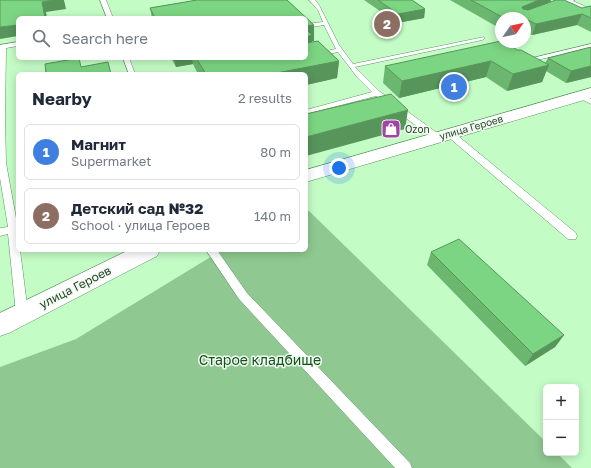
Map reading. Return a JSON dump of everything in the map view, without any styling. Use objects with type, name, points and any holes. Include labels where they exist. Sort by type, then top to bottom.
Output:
[{"type":"street","name":"улица Героев","points":[[308,175],[443,135],[588,97]]},
{"type":"street","name":"улица Героев","points":[[0,325],[145,252]]},
{"type":"lane","points":[[103,0],[109,16]]},
{"type":"lane","points":[[312,0],[318,5],[325,23],[339,50],[358,75],[378,93],[443,135],[572,236]]},
{"type":"lane","points":[[549,8],[569,0],[591,11]]},
{"type":"lane","points":[[308,26],[325,23]]},
{"type":"lane","points":[[352,66],[482,38]]},
{"type":"lane","points":[[16,44],[2,47],[0,118],[1,163],[13,229],[22,314]]},
{"type":"lane","points":[[519,62],[591,46]]},
{"type":"lane","points":[[308,56],[339,50]]},
{"type":"lane","points":[[128,60],[132,72]]},
{"type":"lane","points":[[308,111],[378,93]]},
{"type":"lane","points":[[0,232],[13,229]]},
{"type":"lane","points":[[212,252],[243,296],[405,468]]},
{"type":"green space","name":"Старое кладбище","points":[[308,210],[543,439],[543,456],[560,456],[572,468],[0,468],[0,367],[76,339],[219,252],[308,252]]},
{"type":"building","points":[[0,0],[54,0],[42,2],[45,16],[16,16],[16,25],[0,27]]},
{"type":"building","points":[[197,0],[287,0],[304,16],[154,16],[150,8]]},
{"type":"building","points":[[378,0],[412,0],[425,9],[398,14]]},
{"type":"building","points":[[471,0],[539,0],[522,7],[523,9],[528,10],[556,0],[564,0],[582,8],[591,6],[591,18],[582,14],[536,24],[531,22],[531,12],[495,13]]},
{"type":"building","points":[[308,19],[314,25],[308,26]]},
{"type":"building","points":[[308,31],[312,35],[308,36]]},
{"type":"building","points":[[318,41],[339,61],[281,72],[205,72],[197,60],[308,60],[308,43]]},
{"type":"building","points":[[495,42],[495,48],[514,48],[521,50],[549,65],[513,74],[491,61],[402,81],[385,66]]},
{"type":"building","points":[[591,47],[591,66],[571,71],[548,58]]},
{"type":"building","points":[[68,60],[79,60],[81,67],[108,62],[110,72],[46,72],[45,64]]},
{"type":"building","points":[[391,94],[408,110],[308,136],[308,114]]},
{"type":"building","points":[[459,239],[564,335],[533,354],[431,252]]},
{"type":"place","name":"Детский сад №32","points":[[387,24]]},
{"type":"place","name":"Магнит","points":[[454,87]]},
{"type":"place","name":"Ozon","points":[[391,129]]}]
